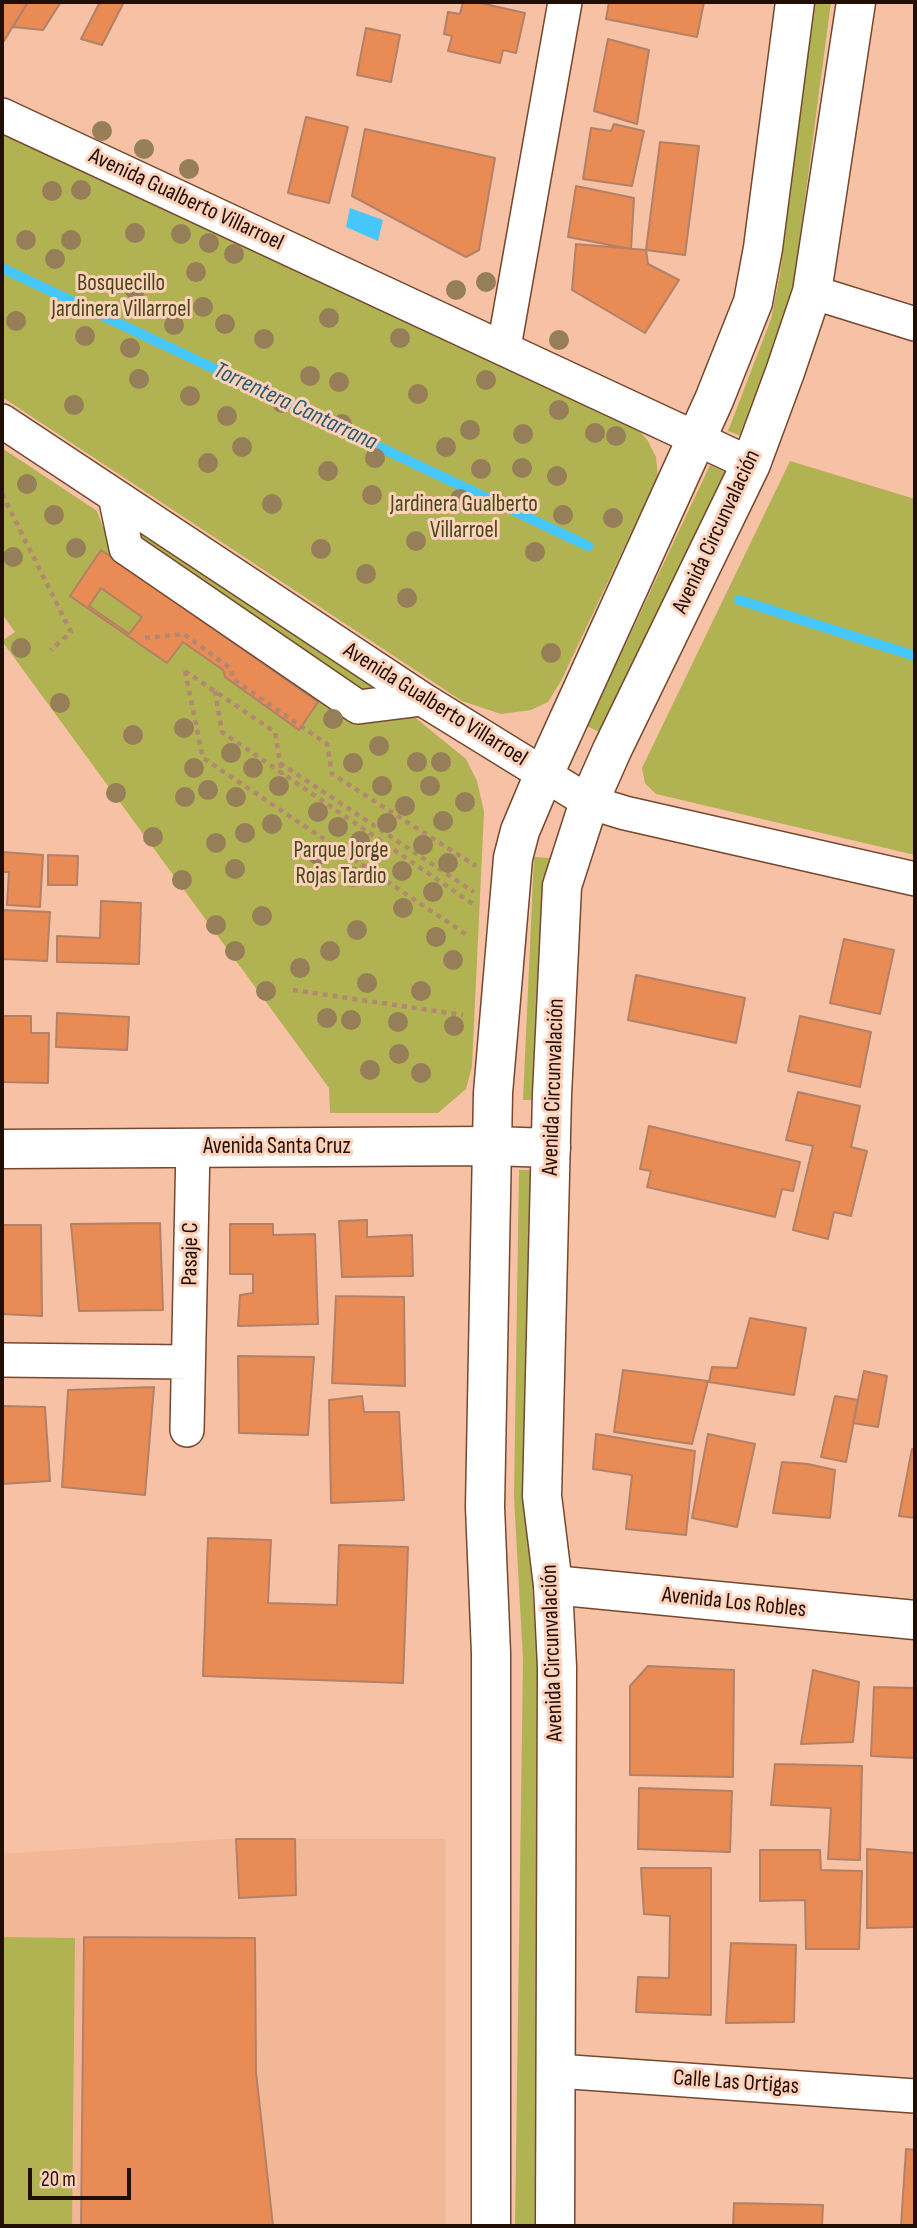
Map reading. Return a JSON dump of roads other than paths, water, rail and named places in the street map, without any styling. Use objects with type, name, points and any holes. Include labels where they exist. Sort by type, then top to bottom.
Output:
[{"type":"main road","points":[[491,2226],[491,1653],[485,1507],[493,1093],[513,858],[520,831],[544,774],[714,401],[752,302],[763,248],[795,2]]},
{"type":"main road","name":"Avenida Circunvalación","points":[[555,2226],[557,1667],[553,1585],[542,1496],[551,1148],[562,886],[589,802],[611,750],[751,464],[812,292],[856,2]]},
{"type":"main road","name":"Avenida Santa Cruz","points":[[2,1149],[492,1146],[551,1148]]},
{"type":"main road","name":"Avenida Los Robles","points":[[553,1585],[915,1620]]},
{"type":"street","points":[[504,347],[565,2]]},
{"type":"street","name":"Avenida Gualberto Villarroel","points":[[2,115],[751,464]]},
{"type":"street","points":[[812,292],[915,324]]},
{"type":"street","name":"Avenida Gualberto Villarroel","points":[[2,421],[422,699],[589,802],[625,813],[915,879]]},
{"type":"street","name":"Pasaje C","points":[[187,1430],[193,1147]]},
{"type":"street","points":[[2,1360],[188,1362]]},
{"type":"street","name":"Calle Las Ortigas","points":[[557,2071],[915,2095]]},
{"type":"water","points":[[350,208],[383,220],[378,241],[346,227]]},
{"type":"waterway","name":"Torrentera Cantarrana","points":[[2,268],[588,546]]},
{"type":"waterway","name":"Torrentera Cantarrana","points":[[739,600],[915,656]]},
{"type":"park label","name":"Bosquecillo Jardinera Villarroel","points":[[121,297]]},
{"type":"park label","name":"Jardinera Gualberto Villarroel","points":[[464,518]]},
{"type":"park label","name":"Parque Jorge Rojas Tardio","points":[[341,864]]}]
